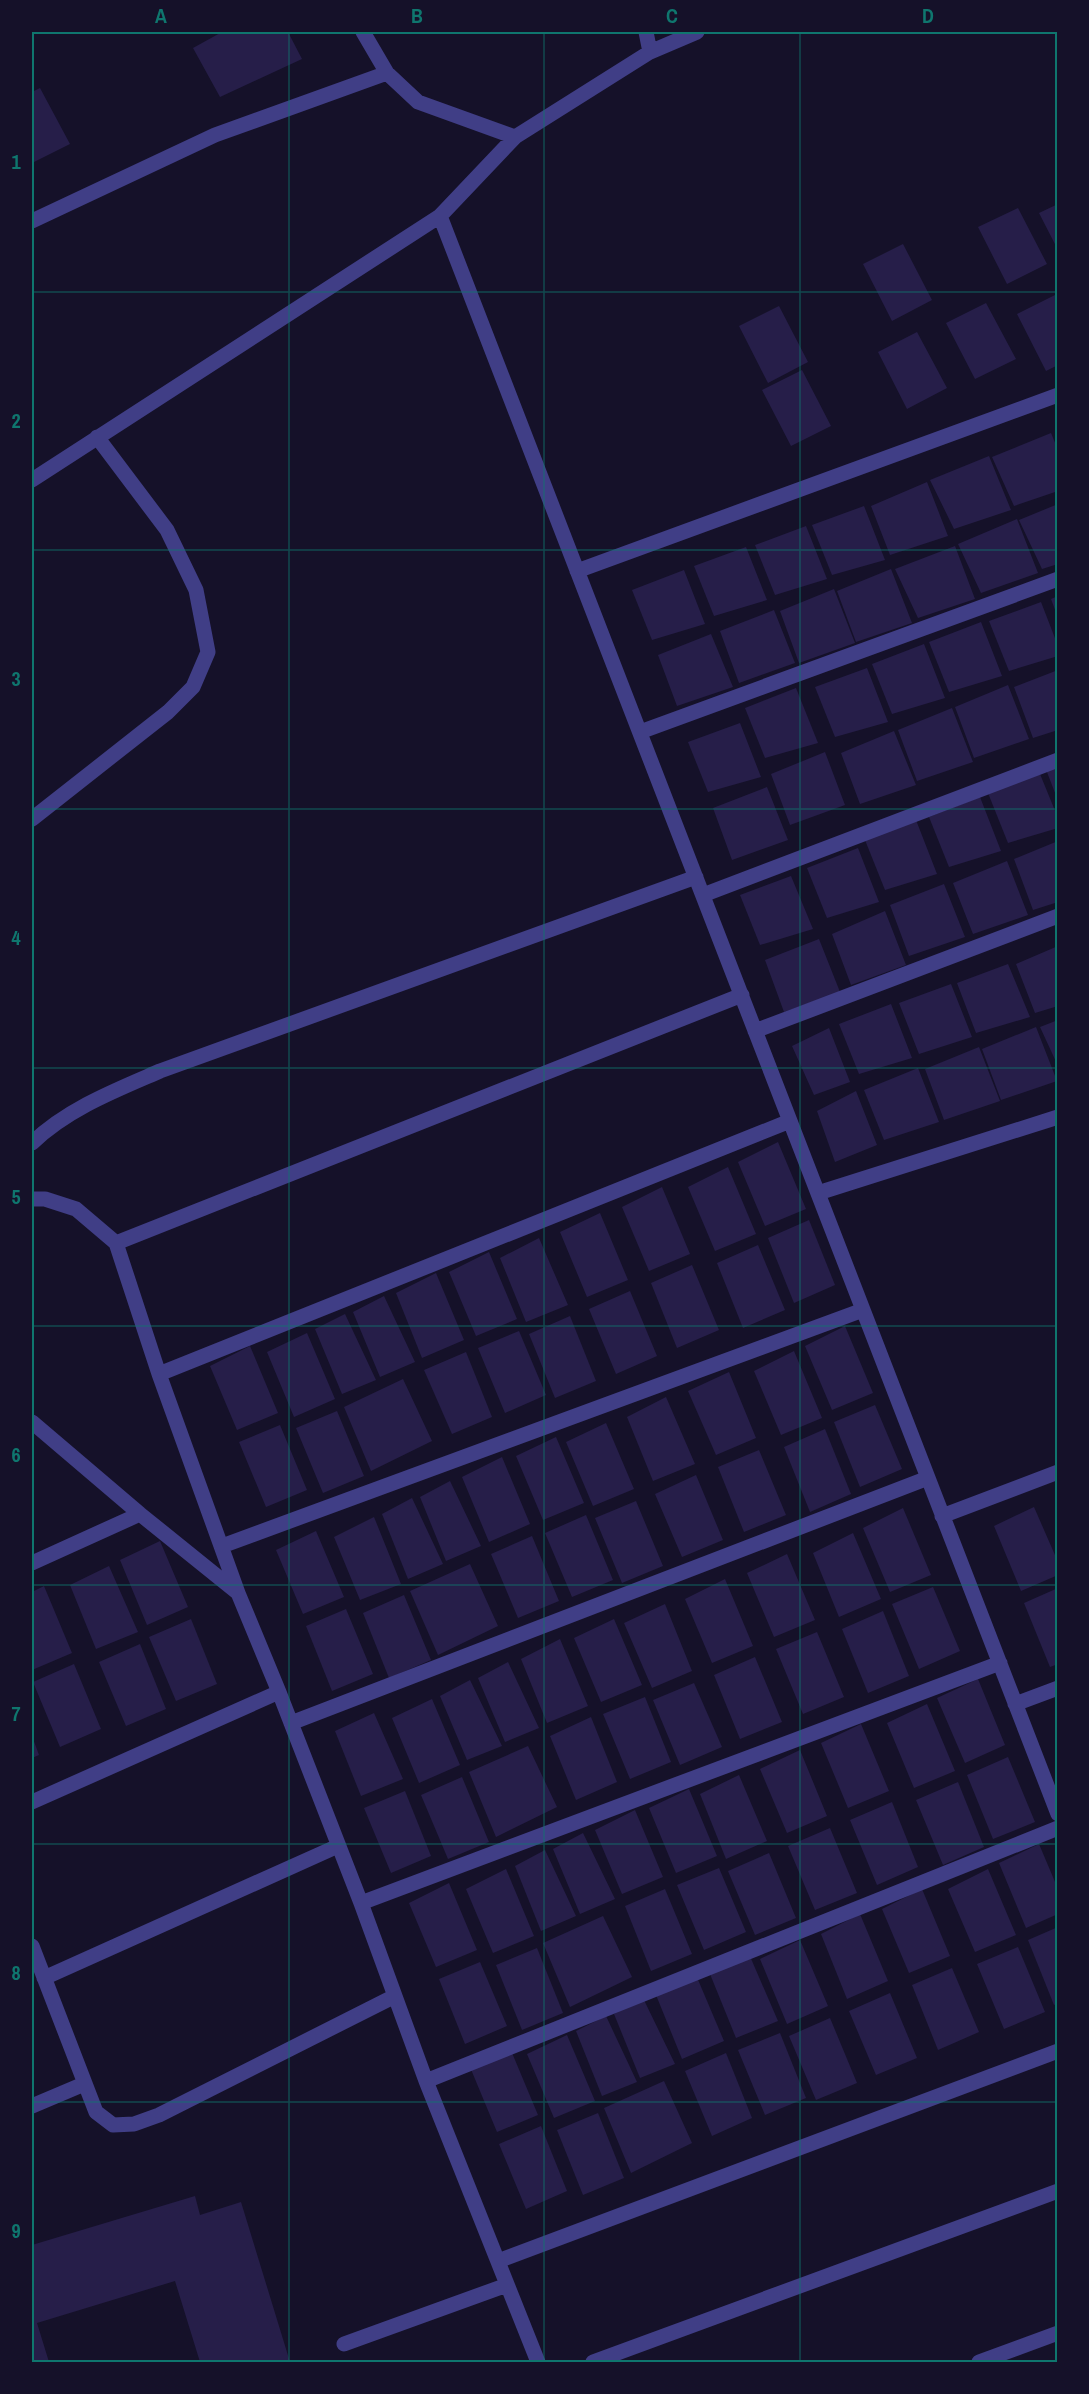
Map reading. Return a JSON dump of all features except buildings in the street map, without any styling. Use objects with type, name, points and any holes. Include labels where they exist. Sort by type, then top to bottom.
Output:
[{"type":"street","points":[[363,32],[387,73],[418,102],[515,137]]},
{"type":"street","points":[[646,32],[651,52]]},
{"type":"street","points":[[32,480],[440,216],[515,137],[651,52],[697,32]]},
{"type":"street","points":[[32,221],[215,135],[387,73]]},
{"type":"street","points":[[440,216],[1058,1814]]},
{"type":"street","points":[[577,571],[1058,395]]},
{"type":"street","points":[[32,819],[168,712],[193,687],[208,652],[196,591],[167,530],[97,437]]},
{"type":"street","points":[[640,732],[1058,579]]},
{"type":"street","points":[[703,896],[1058,760]]},
{"type":"street","points":[[32,1143],[44,1131],[103,1097],[160,1071],[696,877]]},
{"type":"street","points":[[755,1031],[1058,916]]},
{"type":"street","points":[[116,1243],[742,995]]},
{"type":"street","points":[[818,1193],[1058,1117]]},
{"type":"street","points":[[159,1374],[790,1121]]},
{"type":"street","points":[[32,1199],[45,1199],[76,1209],[116,1243],[159,1374],[238,1593],[279,1692],[361,1903],[426,2081],[538,2362]]},
{"type":"street","points":[[222,1546],[863,1310]]},
{"type":"street","points":[[32,1422],[140,1514],[238,1593]]},
{"type":"street","points":[[942,1516],[1058,1472]]},
{"type":"street","points":[[291,1723],[928,1478]]},
{"type":"street","points":[[32,1563],[140,1514]]},
{"type":"street","points":[[361,1903],[1000,1663]]},
{"type":"street","points":[[1015,1704],[1058,1688]]},
{"type":"street","points":[[32,1802],[279,1692]]},
{"type":"street","points":[[426,2081],[1058,1828]]},
{"type":"street","points":[[44,1978],[338,1846]]},
{"type":"street","points":[[32,1946],[96,2112],[113,2125],[134,2124],[159,2115],[395,1996]]},
{"type":"street","points":[[498,2261],[1058,2051]]},
{"type":"street","points":[[32,2106],[84,2084]]},
{"type":"street","points":[[593,2362],[1058,2191]]},
{"type":"street","points":[[344,2344],[507,2284]]},
{"type":"street","points":[[979,2362],[1058,2332]]}]
